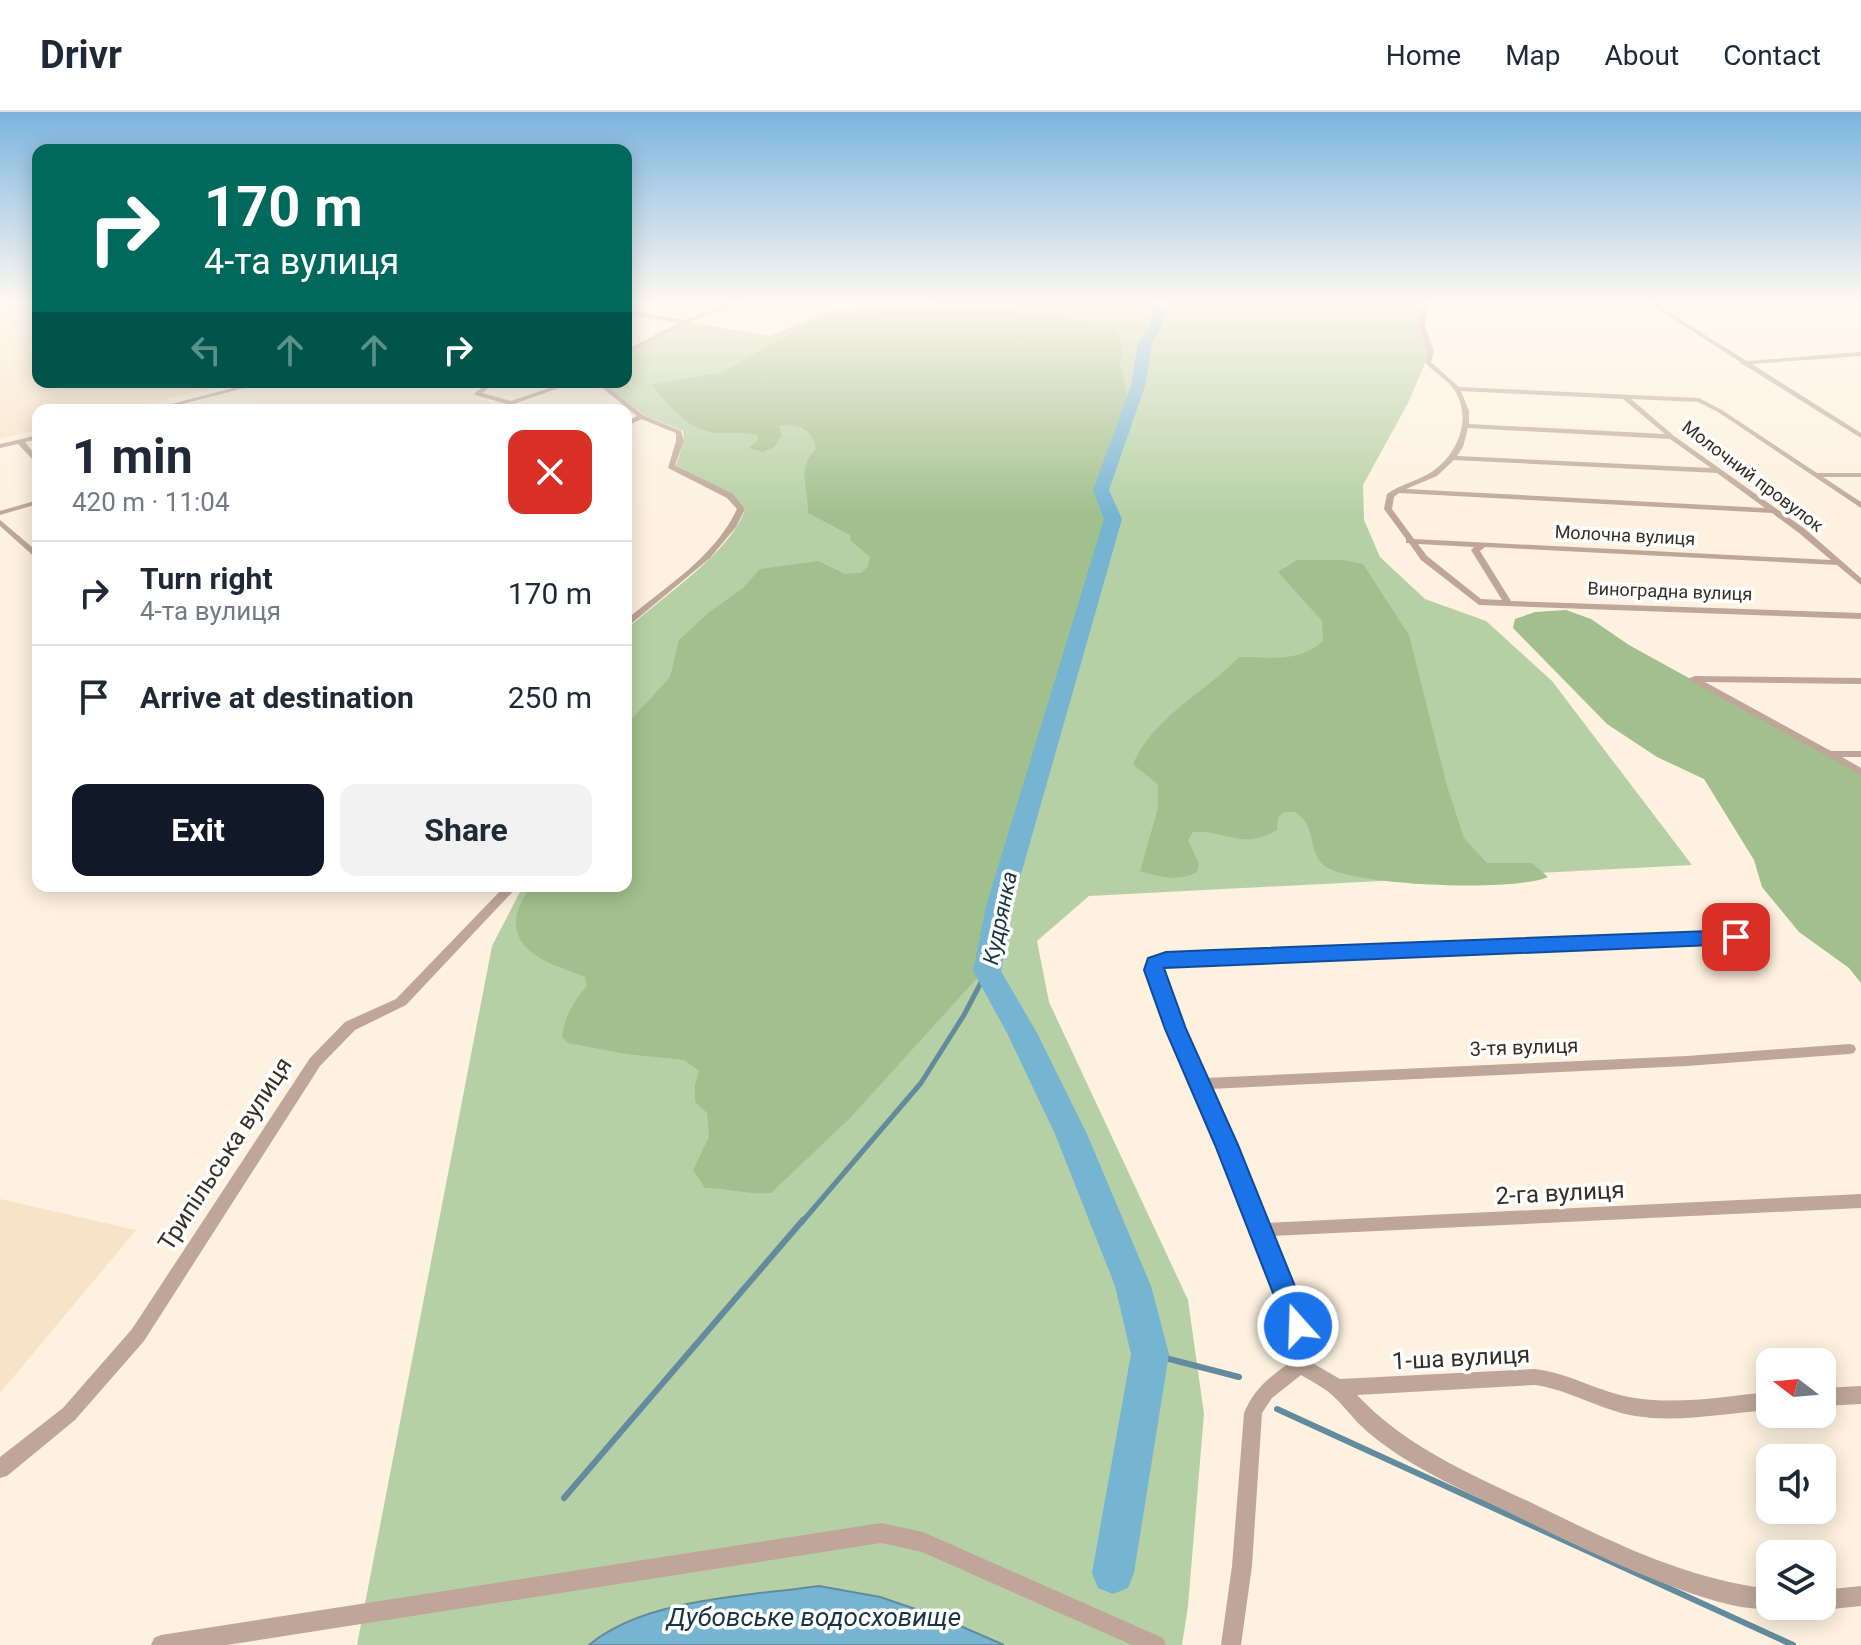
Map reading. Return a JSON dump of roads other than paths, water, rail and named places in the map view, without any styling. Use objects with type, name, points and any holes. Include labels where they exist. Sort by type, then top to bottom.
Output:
[{"type":"street","points":[[1409,541],[1388,509],[1390,496],[1433,475],[1454,458],[1467,426],[1457,389],[1439,373]]},
{"type":"street","points":[[1758,373],[1861,436]]},
{"type":"street","points":[[175,404],[241,388]]},
{"type":"street","points":[[485,388],[477,394],[502,404]]},
{"type":"street","points":[[517,404],[558,388]]},
{"type":"street","points":[[606,388],[626,404]]},
{"type":"street","points":[[1457,389],[1699,400],[1819,475],[1861,506]]},
{"type":"street","name":"Молочний провулок","points":[[1625,397],[1672,437],[1774,511],[1861,582]]},
{"type":"street","points":[[632,409],[641,416],[679,432],[680,441],[671,466],[674,469],[730,496],[741,509],[736,524],[689,574],[662,592],[632,620]]},
{"type":"street","points":[[632,421],[641,416]]},
{"type":"street","points":[[1467,426],[1672,437]]},
{"type":"street","points":[[0,446],[32,438]]},
{"type":"street","points":[[20,441],[32,456]]},
{"type":"street","points":[[1454,458],[1717,471]]},
{"type":"street","points":[[1819,475],[1861,475]]},
{"type":"street","points":[[1395,491],[1774,511]]},
{"type":"street","points":[[0,513],[32,504]]},
{"type":"street","points":[[0,522],[32,551]]},
{"type":"street","name":"Молочна вулиця","points":[[1409,541],[1839,563]]},
{"type":"street","name":"Виноградна вулиця","points":[[1409,541],[1443,575],[1479,602],[1861,616]]},
{"type":"street","points":[[1484,544],[1475,550],[1507,601]]},
{"type":"street","points":[[1861,681],[1692,679],[1861,772]]},
{"type":"street","points":[[1832,754],[1861,754]]},
{"type":"street","name":"Трипільська вулиця","points":[[0,1469],[69,1414],[138,1335],[315,1062],[350,1026],[401,1002],[506,892]]},
{"type":"street","points":[[1301,1365],[1298,1326],[1262,1230],[1156,976],[1153,966],[1157,961],[1747,936]]},
{"type":"street","name":"3-тя вулиця","points":[[1200,1084],[1678,1061],[1849,1049]]},
{"type":"street","name":"2-га вулиця","points":[[1262,1230],[1861,1201]]},
{"type":"street","points":[[1301,1365],[1338,1388],[1391,1440],[1444,1470],[1613,1551],[1680,1578],[1736,1596],[1756,1598]]},
{"type":"street","points":[[1231,1645],[1242,1566],[1253,1413],[1258,1400],[1268,1390],[1301,1365]]},
{"type":"street","name":"1-ша вулиця","points":[[1338,1388],[1535,1377],[1566,1382],[1633,1407],[1659,1409],[1756,1402]]},
{"type":"street","points":[[1836,1396],[1861,1395]]},
{"type":"street","points":[[161,1645],[881,1533],[923,1542],[1156,1645]]},
{"type":"street","points":[[1836,1599],[1861,1596]]},
{"type":"water","name":"Дубовське водосховище","points":[[819,1586],[880,1597],[942,1618],[1004,1645],[589,1645],[612,1629],[668,1608]]},
{"type":"waterway","name":"Кудрянка","points":[[1113,1573],[1150,1354],[1133,1286],[1071,1134],[1022,1033],[987,971],[999,906],[1113,519],[1101,490],[1140,373]]},
{"type":"waterway","points":[[802,1222],[921,1083],[964,1015],[987,971]]},
{"type":"waterway","points":[[564,1498],[803,1220]]},
{"type":"waterway","points":[[1150,1354],[1239,1377]]},
{"type":"waterway","points":[[1277,1409],[1793,1645]]}]
